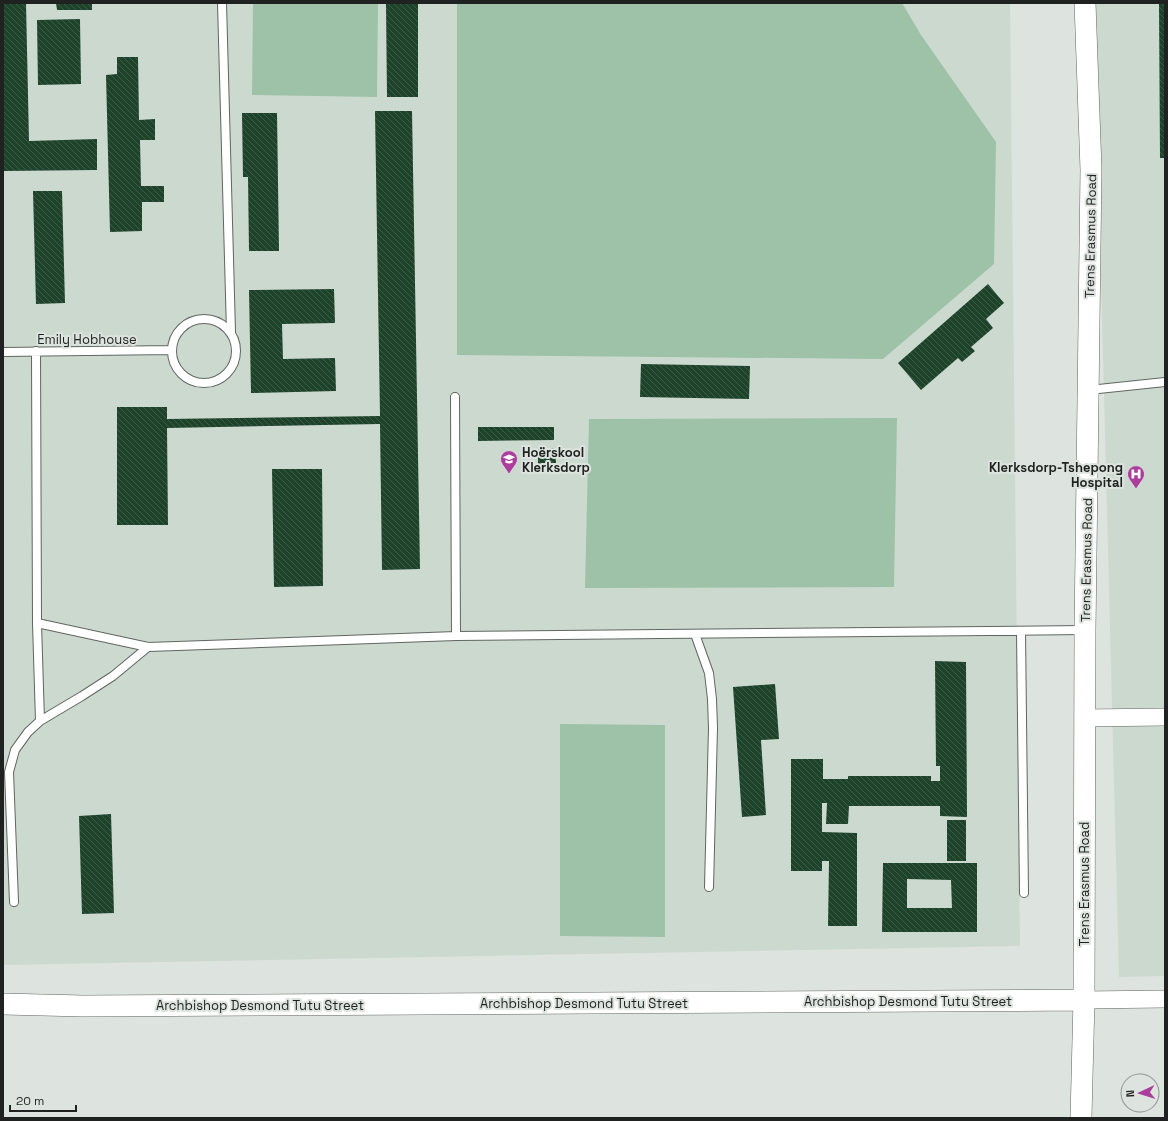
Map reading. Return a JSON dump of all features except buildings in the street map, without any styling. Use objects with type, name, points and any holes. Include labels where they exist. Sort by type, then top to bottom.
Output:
[{"type":"street","name":"Trens Erasmus Road","points":[[1081,1118],[1084,1000],[1084,718],[1091,170],[1085,3]]},
{"type":"street","points":[[1084,718],[1165,717]]},
{"type":"street","name":"Archbishop Desmond Tutu Street","points":[[3,1004],[83,1006],[1165,999]]},
{"type":"lane","points":[[222,3],[231,332],[236,346],[236,360],[229,372],[218,381],[204,384],[190,381],[179,372],[174,362],[172,350],[174,337],[181,328],[190,321],[201,318],[212,320],[223,324],[231,332]]},
{"type":"lane","name":"Emily Hobhouse","points":[[3,352],[172,350]]},
{"type":"lane","points":[[36,351],[37,623],[40,721]]},
{"type":"lane","points":[[1088,390],[1165,382]]},
{"type":"lane","points":[[455,397],[456,636]]},
{"type":"lane","points":[[37,623],[148,647],[456,636],[1085,630]]},
{"type":"lane","points":[[1021,631],[1024,893]]},
{"type":"lane","points":[[695,634],[709,672],[712,699],[713,728],[709,887]]},
{"type":"lane","points":[[14,902],[9,772],[15,750],[28,732],[40,721],[113,676],[148,647]]},
{"type":"shaded area","name":"Hoërskool Klerksdorp","points":[[3,3],[1010,3],[1020,946],[3,965]]},
{"type":"shaded area","name":"Klerksdorp-Tshepong Hospital","points":[[1094,3],[1165,3],[1165,976],[1119,977]]},
{"type":"green space","points":[[253,3],[378,3],[377,97],[252,95]]},
{"type":"green space","points":[[457,3],[902,3],[921,35],[996,142],[994,264],[883,359],[457,355]]},
{"type":"green space","points":[[897,418],[894,587],[585,588],[589,419]]},
{"type":"green space","points":[[560,724],[665,725],[665,937],[560,936]]},
{"type":"place","name":"Hoërskool Klerksdorp","points":[[509,474]]},
{"type":"place","name":"Klerksdorp-Tshepong Hospital","points":[[1136,489]]}]
